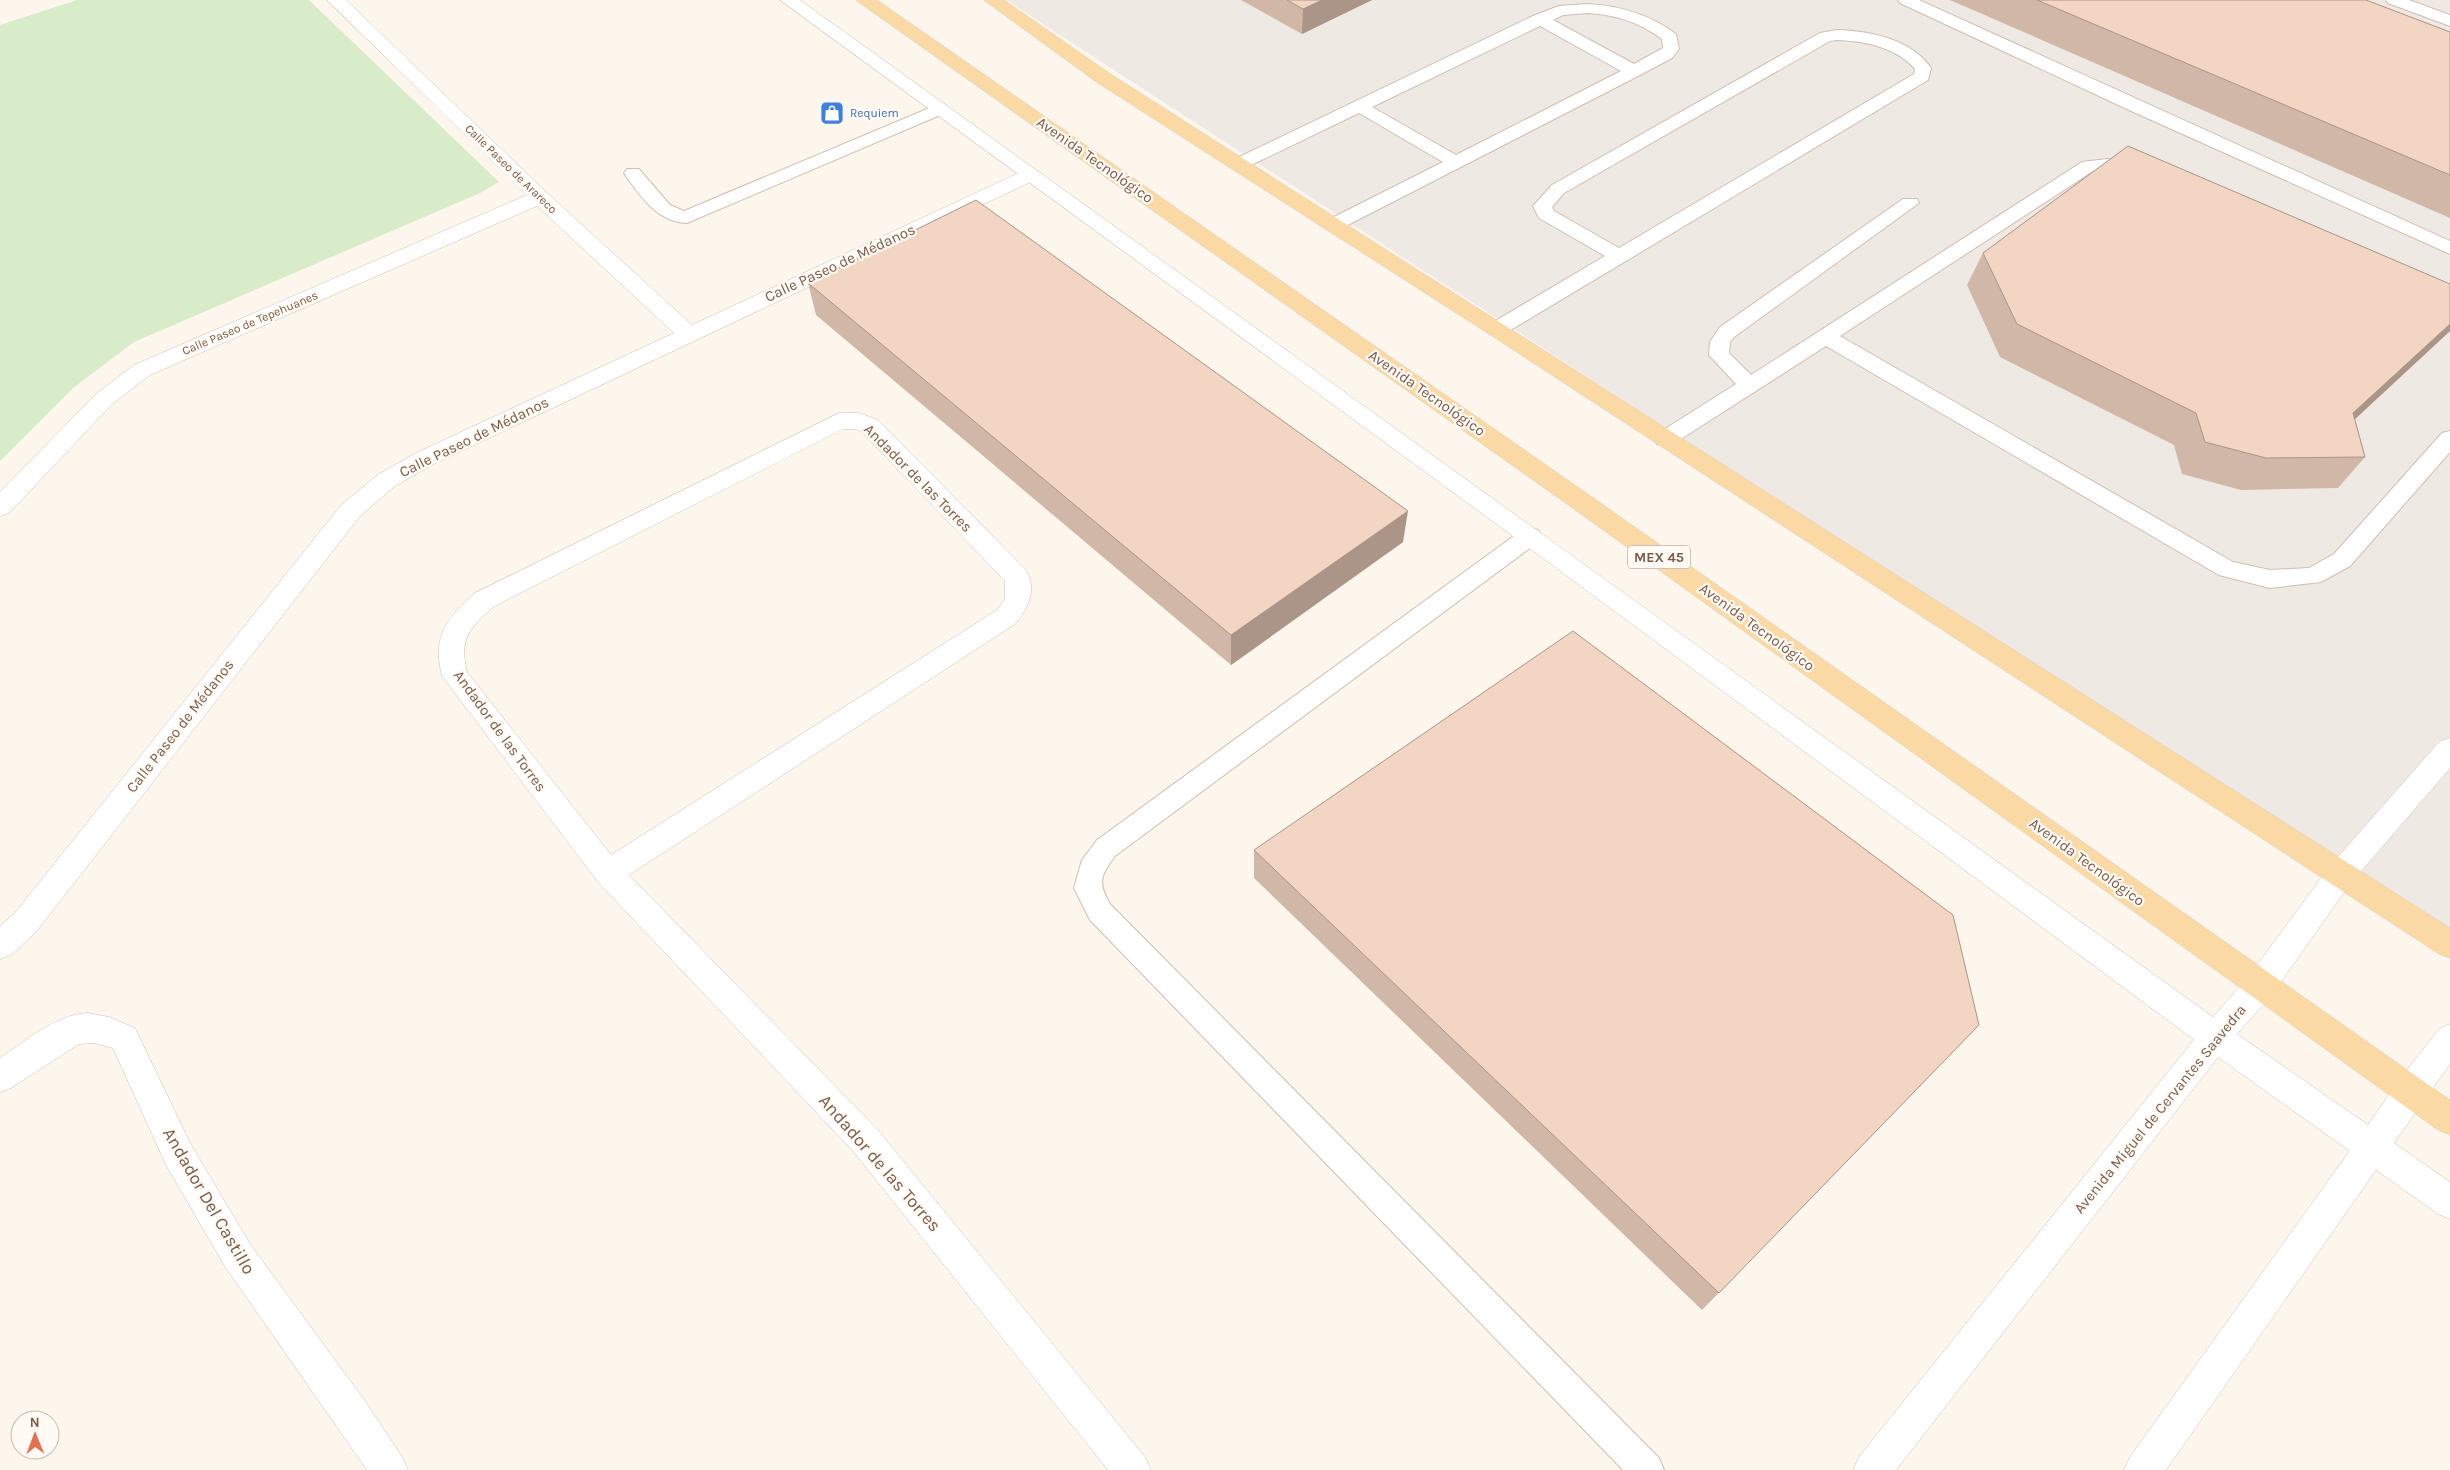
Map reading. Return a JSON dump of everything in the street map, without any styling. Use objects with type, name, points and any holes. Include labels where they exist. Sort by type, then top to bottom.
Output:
[{"type":"main road","name":"Avenida Tecnológico","points":[[865,0],[1567,491],[2260,986],[2450,1119]]},
{"type":"main road","points":[[993,0],[1105,79],[1497,329],[2340,875],[2450,944]]},
{"type":"street","name":"Calle Paseo de Arareco","points":[[336,0],[540,197],[690,335]]},
{"type":"street","points":[[789,0],[1530,536],[2215,1037],[2373,1146],[2450,1202]]},
{"type":"street","name":"Calle Paseo de Médanos","points":[[0,945],[25,923],[351,510],[387,480],[424,459],[1030,175]]},
{"type":"street","name":"Calle Paseo de Tepehuanes","points":[[0,507],[104,399],[142,370],[540,197]]},
{"type":"street","name":"Andador de las Torres","points":[[608,874],[1006,617],[1017,605],[1021,591],[1017,577],[870,426],[859,421],[839,421],[484,600],[460,622],[451,641],[449,658],[455,676],[608,874],[865,1140],[1132,1470]]},
{"type":"street","name":"Avenida Miguel de Cervantes Saavedra","points":[[1872,1470],[2215,1037],[2260,986],[2340,875],[2450,749]]},
{"type":"street","name":"Andador Del Castillo","points":[[0,1077],[61,1037],[81,1028],[109,1030],[124,1038],[178,1154],[238,1256],[352,1414],[388,1470]]},
{"type":"street","points":[[2143,1470],[2410,1091],[2450,1039]]},
{"type":"lane","points":[[1906,0],[2450,248]]},
{"type":"lane","points":[[2394,0],[2450,22]]},
{"type":"lane","points":[[1239,164],[1560,10],[1592,6],[1636,19],[1660,29],[1670,37],[1671,49],[1666,54],[1333,225]]},
{"type":"lane","points":[[1539,19],[1634,71]]},
{"type":"lane","points":[[1497,329],[1620,258],[1922,76],[1923,68],[1918,60],[1908,53],[1863,36],[1846,34],[1826,36],[1558,189],[1542,206],[1546,214],[1620,258]]},
{"type":"lane","points":[[1358,106],[1456,162]]},
{"type":"lane","points":[[633,173],[668,214],[680,218],[687,217],[939,109]]},
{"type":"lane","points":[[1664,438],[1826,337],[2088,166],[2116,165],[2155,173]]},
{"type":"lane","points":[[1749,386],[1719,355],[1720,342],[1727,332],[1910,203]]},
{"type":"lane","points":[[1826,337],[2228,570],[2270,579],[2313,576],[2342,560],[2450,438]]},
{"type":"lane","points":[[1530,536],[1106,848],[1091,868],[1087,888],[1100,912],[1647,1470]]},
{"type":"shaded area","points":[[1006,0],[2450,0],[2450,936]]},
{"type":"green space","points":[[77,0],[309,0],[499,182],[480,193],[134,342],[73,388],[0,461],[0,25]]},
{"type":"building","points":[[1287,0],[1322,0],[1303,9]]},
{"type":"building","points":[[2037,0],[2366,0],[2450,32],[2450,175]]},
{"type":"building","points":[[2128,146],[2450,284],[2450,324],[2353,413],[2365,457],[2266,458],[2205,442],[2196,413],[2017,324],[1983,253]]},
{"type":"building","points":[[976,200],[1408,511],[1231,635],[808,283]]},
{"type":"building","points":[[1573,631],[1953,915],[1979,1025],[1719,1293],[1254,850]]},
{"type":"place","name":"Requiem","points":[[832,113]]}]
